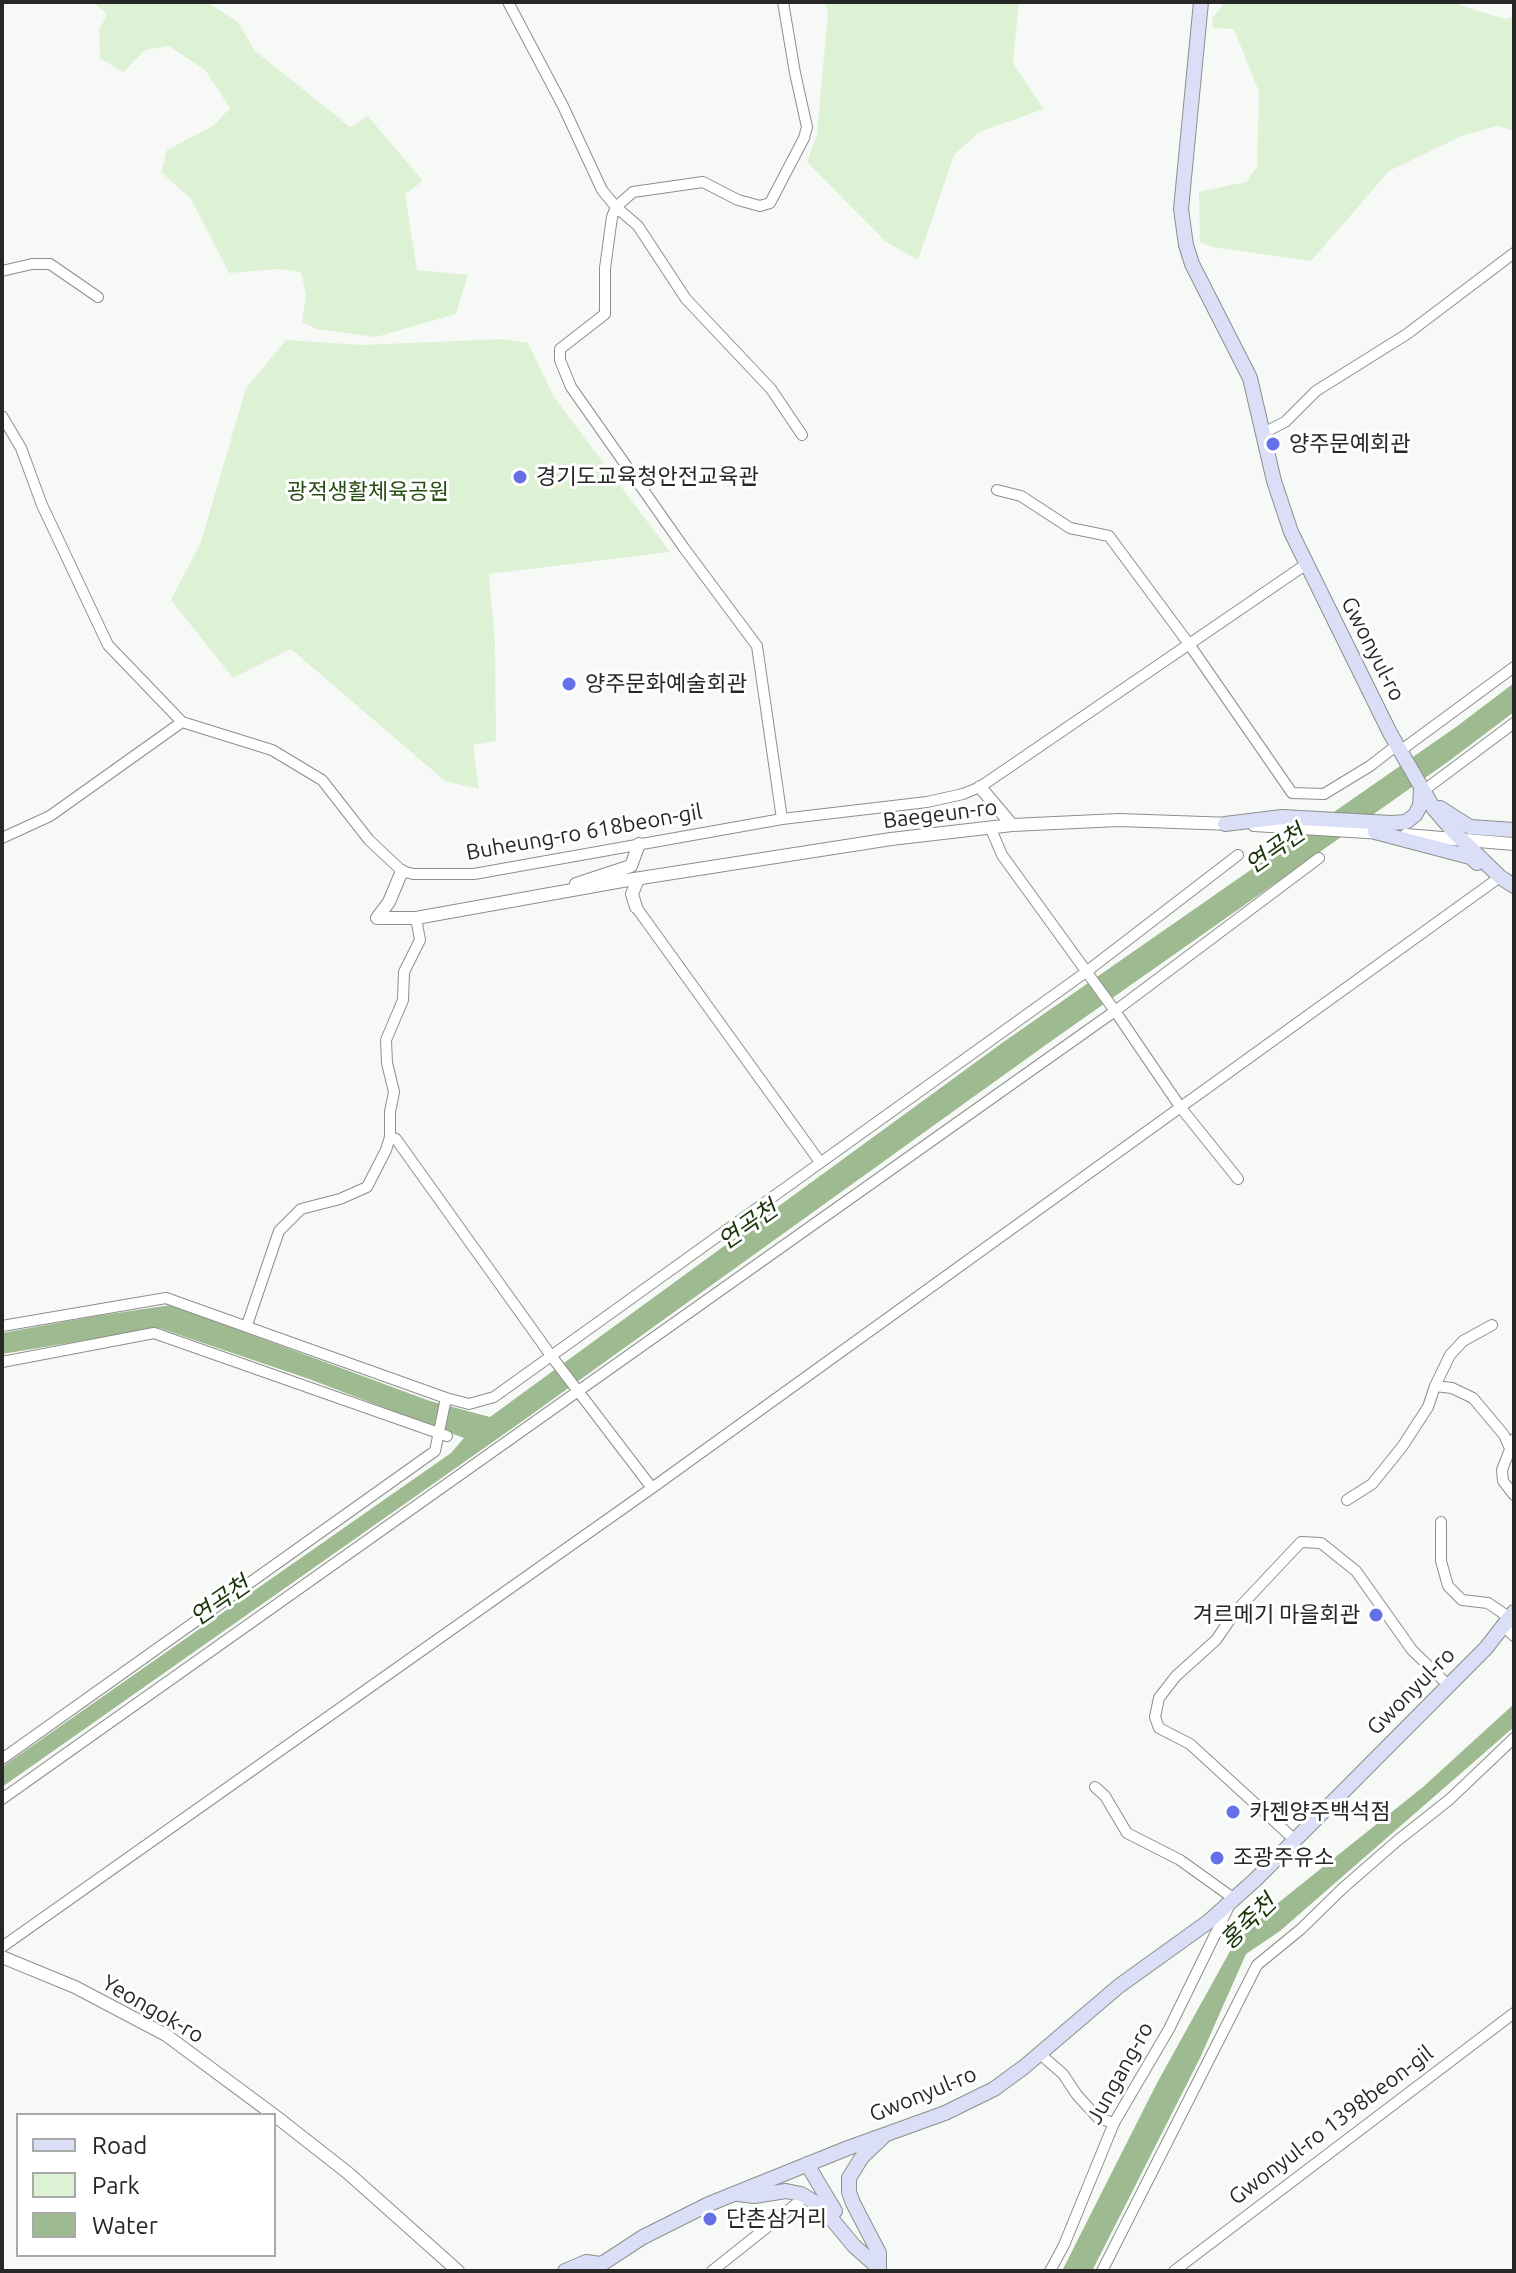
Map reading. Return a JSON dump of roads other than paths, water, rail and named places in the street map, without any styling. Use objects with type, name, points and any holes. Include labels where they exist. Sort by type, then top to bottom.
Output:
[{"type":"main road","name":"Gwonyul-ro","points":[[1201,2],[1182,193],[1182,227],[1192,264],[1250,378],[1283,511],[1305,565],[1423,791]]},
{"type":"main road","points":[[1225,824],[1281,822],[1374,827],[1406,822],[1420,806],[1423,791]]},
{"type":"main road","points":[[1423,791],[1470,827],[1514,830]]},
{"type":"main road","points":[[1423,791],[1498,878]]},
{"type":"main road","points":[[1374,827],[1470,857],[1514,889]]},
{"type":"main road","name":"Gwonyul-ro","points":[[596,2268],[643,2237],[734,2194],[964,2106],[994,2089],[1040,2054],[1098,2002],[1208,1922],[1296,1841],[1510,1623]]},
{"type":"main road","points":[[880,2270],[879,2253],[853,2203],[849,2178],[862,2157],[888,2133]]},
{"type":"main road","points":[[807,2164],[830,2204],[880,2270]]},
{"type":"main road","points":[[734,2194],[754,2196],[786,2191],[805,2197],[821,2206],[854,2246],[880,2270]]},
{"type":"main road","points":[[565,2271],[586,2262],[596,2268]]},
{"type":"street","points":[[508,2],[563,106],[602,190],[638,226],[686,299],[771,389],[802,435]]},
{"type":"street","points":[[782,819],[757,646],[571,387],[560,360],[560,349],[605,314],[605,268],[612,217],[616,207],[633,192],[703,182],[738,200],[760,206],[770,203],[807,127],[783,2]]},
{"type":"street","points":[[1263,433],[1285,422],[1316,391],[1407,334],[1514,253]]},
{"type":"street","points":[[2,271],[32,264],[50,264],[98,297]]},
{"type":"street","points":[[2,416],[21,448],[42,505],[108,645],[182,722],[272,750],[322,780],[369,840],[402,871]]},
{"type":"street","points":[[997,490],[1021,496],[1070,528],[1109,536],[1189,644],[1292,793],[1324,794],[1398,748],[1514,667]]},
{"type":"street","name":"Buheung-ro 618beon-gil","points":[[402,871],[413,874],[474,874],[782,819],[927,802],[963,794],[980,787],[1305,565]]},
{"type":"street","points":[[2,838],[50,816],[182,722]]},
{"type":"street","points":[[1423,791],[1514,723]]},
{"type":"street","points":[[980,787],[1012,825]]},
{"type":"street","name":"Baegeun-ro","points":[[402,871],[389,902],[377,918],[416,918],[891,839],[1012,825],[1119,820],[1225,824]]},
{"type":"street","points":[[1281,822],[1359,831],[1374,827],[1463,841],[1514,844]]},
{"type":"street","points":[[991,829],[1002,855],[1181,1108],[1238,1179]]},
{"type":"street","points":[[639,844],[642,878],[632,894],[636,907],[820,1162]]},
{"type":"street","points":[[535,897],[631,866],[639,844]]},
{"type":"street","points":[[2,1326],[166,1298],[446,1398],[469,1404],[494,1397],[1086,972],[1238,855]]},
{"type":"street","points":[[2,1799],[1115,1011],[1319,858]]},
{"type":"street","points":[[2,1947],[652,1488],[1498,878]]},
{"type":"street","points":[[247,1325],[279,1231],[301,1209],[340,1199],[367,1187],[390,1137],[394,1092],[387,1063],[386,1040],[403,1000],[404,972],[420,940],[416,918]]},
{"type":"street","points":[[390,1137],[396,1139],[552,1357],[652,1488]]},
{"type":"street","points":[[1347,1500],[1372,1484],[1402,1447],[1428,1407],[1450,1355],[1463,1341],[1492,1325]]},
{"type":"street","points":[[2,1362],[154,1333],[442,1435]]},
{"type":"street","points":[[1435,1386],[1452,1388],[1473,1398],[1512,1443],[1502,1470],[1503,1481],[1514,1495]]},
{"type":"street","points":[[2,1759],[435,1451],[442,1435],[446,1398]]},
{"type":"street","points":[[1441,1522],[1441,1561],[1448,1586],[1462,1600],[1488,1603],[1510,1623]]},
{"type":"street","points":[[1296,1841],[1190,1744],[1159,1728],[1155,1717],[1159,1698],[1176,1676],[1216,1640],[1236,1611],[1301,1542],[1321,1543],[1356,1571],[1412,1650],[1448,1685]]},
{"type":"street","points":[[1102,2271],[1257,1965],[1397,1841],[1450,1799],[1514,1738]]},
{"type":"street","points":[[1095,1787],[1105,1796],[1127,1833],[1180,1860],[1233,1898]]},
{"type":"street","name":"Jungang-ro","points":[[1050,2271],[1064,2245],[1114,2123],[1169,2029],[1233,1898]]},
{"type":"street","name":"Yeongok-ro","points":[[2,1957],[75,1987],[166,2035],[271,2113]]},
{"type":"street","name":"Gwonyul-ro 1398beon-gil","points":[[1174,2271],[1514,2013]]},
{"type":"street","points":[[1040,2054],[1063,2074],[1098,2118],[1114,2123]]},
{"type":"street","name":"Yeongok-ro","points":[[276,2117],[348,2173],[458,2271]]},
{"type":"street","points":[[712,2271],[805,2197]]},
{"type":"water","points":[[1514,683],[1514,712],[1449,761],[1047,1044],[524,1420],[2,1787],[2,1767],[451,1453],[464,1438],[309,1379],[159,1328],[2,1354],[2,1333],[171,1305],[430,1401],[490,1417],[1002,1043],[1456,727]]},
{"type":"water","name":"홍죽천","points":[[1514,1704],[1514,1727],[1280,1931],[1246,1954],[1200,2058],[1092,2271],[1062,2271],[1157,2083],[1234,1944],[1273,1907],[1423,1787]]},
{"type":"place","name":"양주문예회관","points":[[1273,444]]},
{"type":"place","name":"경기도교육청안전교육관","points":[[520,477]]},
{"type":"place","name":"양주문화예술회관","points":[[569,684]]},
{"type":"place","name":"겨르메기 마을회관","points":[[1376,1615]]},
{"type":"place","name":"카젠양주백석점","points":[[1233,1812]]},
{"type":"place","name":"조광주유소","points":[[1217,1858]]},
{"type":"place","name":"단촌삼거리","points":[[710,2219]]},
{"type":"park label","name":"광적생활체육공원","points":[[368,492]]},
{"type":"water label","name":"연곡천","points":[[1275,849]]},
{"type":"water label","name":"연곡천","points":[[748,1225]]},
{"type":"water label","name":"연곡천","points":[[220,1601]]}]
